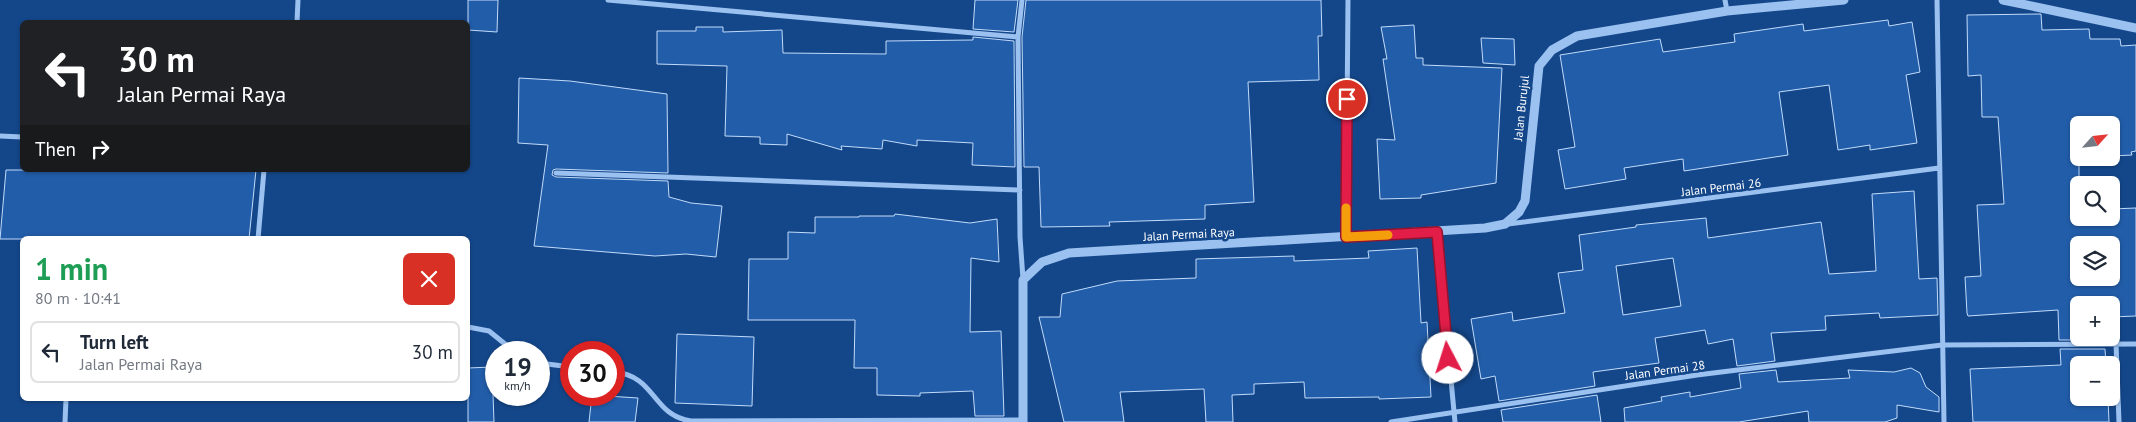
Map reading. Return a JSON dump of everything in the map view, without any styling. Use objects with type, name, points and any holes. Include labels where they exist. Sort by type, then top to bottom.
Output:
[{"type":"street","points":[[297,20],[298,0]]},
{"type":"street","points":[[608,0],[1018,37]]},
{"type":"street","points":[[625,375],[637,378],[647,386],[664,410],[678,419],[691,421],[1023,421],[1023,280],[1018,37],[1022,0]]},
{"type":"street","points":[[1346,237],[1348,0]]},
{"type":"street","points":[[1725,0],[1727,11]]},
{"type":"street","name":"Jalan Burujul","points":[[1505,224],[1519,212],[1525,200],[1539,66],[1552,50],[1577,36],[1727,11],[1844,0]]},
{"type":"street","points":[[1937,0],[1938,168],[1944,422]]},
{"type":"street","points":[[2003,0],[2136,28]]},
{"type":"street","points":[[0,136],[20,136]]},
{"type":"street","name":"Jalan Permai 26","points":[[1505,224],[1938,168]]},
{"type":"street","points":[[258,236],[264,172]]},
{"type":"street","points":[[556,173],[1020,190]]},
{"type":"street","name":"Jalan Permai Raya","points":[[1023,280],[1042,262],[1069,254],[1437,232],[1505,224]]},
{"type":"street","points":[[1437,232],[1455,422]]},
{"type":"street","points":[[470,327],[489,331],[501,341]]},
{"type":"street","name":"Jalan Permai 28","points":[[2120,343],[2136,344]]},
{"type":"street","name":"Jalan Permai 28","points":[[1391,422],[1696,375],[1942,345],[2070,344]]},
{"type":"street","points":[[2116,346],[2119,422]]},
{"type":"street","points":[[65,422],[66,401]]},
{"type":"building","points":[[468,0],[498,0],[497,32],[470,30],[470,20],[468,20]]},
{"type":"building","points":[[975,0],[1018,0],[1014,32],[973,29]]},
{"type":"building","points":[[1026,0],[1321,0],[1322,36],[1318,36],[1319,80],[1248,82],[1254,202],[1205,205],[1205,219],[1109,222],[1110,226],[1041,227],[1039,167],[1024,167],[1022,37]]},
{"type":"building","points":[[2041,14],[2042,30],[2089,29],[2090,39],[2120,39],[2121,46],[2136,45],[2136,151],[2131,152],[2132,155],[2120,156],[2120,116],[2070,116],[2070,166],[2079,166],[2079,176],[2070,176],[2070,226],[2120,226],[2120,209],[2136,208],[2136,316],[2120,317],[2120,296],[2070,296],[2070,340],[2059,340],[2058,310],[1968,316],[1965,277],[1981,276],[1977,205],[2004,204],[1998,117],[1982,117],[1981,75],[1968,76],[1967,15]]},
{"type":"building","points":[[1888,20],[1889,26],[1912,22],[1920,72],[1906,75],[1917,143],[1870,150],[1870,145],[1838,150],[1829,85],[1779,92],[1788,155],[1684,171],[1683,159],[1624,168],[1626,179],[1565,189],[1558,150],[1575,147],[1560,55],[1660,39],[1663,52],[1735,42],[1734,34],[1803,24],[1804,31]]},
{"type":"building","points":[[1414,25],[1416,58],[1423,58],[1423,65],[1502,68],[1496,183],[1421,195],[1421,198],[1380,199],[1377,139],[1395,140],[1383,59],[1387,59],[1381,27]]},
{"type":"building","points":[[696,27],[723,27],[723,32],[782,30],[783,53],[886,54],[886,41],[973,40],[973,37],[1014,41],[1015,167],[972,165],[973,143],[917,140],[917,146],[883,140],[882,149],[841,146],[842,150],[787,134],[787,145],[760,144],[760,137],[725,136],[727,66],[657,64],[657,31],[696,31]]},
{"type":"building","points":[[1481,38],[1514,39],[1515,65],[1483,63]]},
{"type":"building","points":[[519,78],[570,81],[667,94],[668,173],[556,169],[553,170],[552,175],[556,177],[668,181],[669,197],[691,203],[722,206],[716,257],[686,254],[655,256],[534,246],[548,145],[518,143]]},
{"type":"building","points":[[6,170],[20,170],[20,172],[256,172],[249,236],[20,236],[20,239],[0,239]]},
{"type":"building","points":[[1914,191],[1919,279],[1937,278],[1938,315],[1880,318],[1879,313],[1825,316],[1826,330],[1771,333],[1775,361],[1737,366],[1733,339],[1708,344],[1705,330],[1655,338],[1659,363],[1593,372],[1595,386],[1499,401],[1495,376],[1481,379],[1471,319],[1512,312],[1513,321],[1565,313],[1558,273],[1583,270],[1579,235],[1636,227],[1636,225],[1706,218],[1708,238],[1821,222],[1829,274],[1876,271],[1872,194]],"holes":[[[1673,258],[1681,306],[1623,315],[1616,266]]]},
{"type":"building","points":[[895,214],[970,223],[997,219],[999,262],[971,258],[970,332],[1001,331],[1004,416],[975,416],[973,391],[920,393],[920,396],[877,395],[877,368],[854,368],[855,320],[748,320],[749,259],[788,259],[788,232],[815,233],[815,217],[894,216]]},
{"type":"building","points":[[1417,248],[1421,323],[1427,322],[1431,397],[1379,399],[1379,397],[1305,398],[1304,382],[1254,384],[1254,394],[1232,395],[1233,422],[1206,422],[1204,389],[1120,392],[1124,422],[1064,422],[1039,317],[1060,317],[1062,294],[1117,281],[1196,278],[1196,259],[1294,256],[1294,261],[1369,258],[1368,251]]},
{"type":"building","points":[[677,334],[754,337],[752,406],[675,403]]},
{"type":"building","points":[[2060,349],[2105,349],[2105,356],[2070,356],[2070,406],[2108,406],[2109,422],[1973,422],[1970,369],[2061,365]]},
{"type":"building","points":[[485,367],[485,406],[493,406],[494,422],[468,422],[468,401],[470,401],[470,368]]},
{"type":"building","points":[[1911,368],[1920,373],[1926,387],[1939,397],[1939,412],[1897,405],[1897,418],[1885,422],[1809,422],[1808,411],[1739,422],[1625,422],[1624,408],[1662,401],[1661,397],[1690,392],[1690,397],[1741,388],[1739,374],[1776,370],[1778,382],[1850,378],[1848,370],[1894,372]]},
{"type":"building","points":[[1597,395],[1601,422],[1503,422],[1501,410]]},
{"type":"building","points":[[625,397],[638,398],[635,422],[589,422],[591,406],[625,406]]},
{"type":"slow traffic","points":[[1346,208],[1346,237],[1388,235]]},
{"type":"route","points":[[1347,99],[1346,237],[1437,232],[1448,358]]}]
